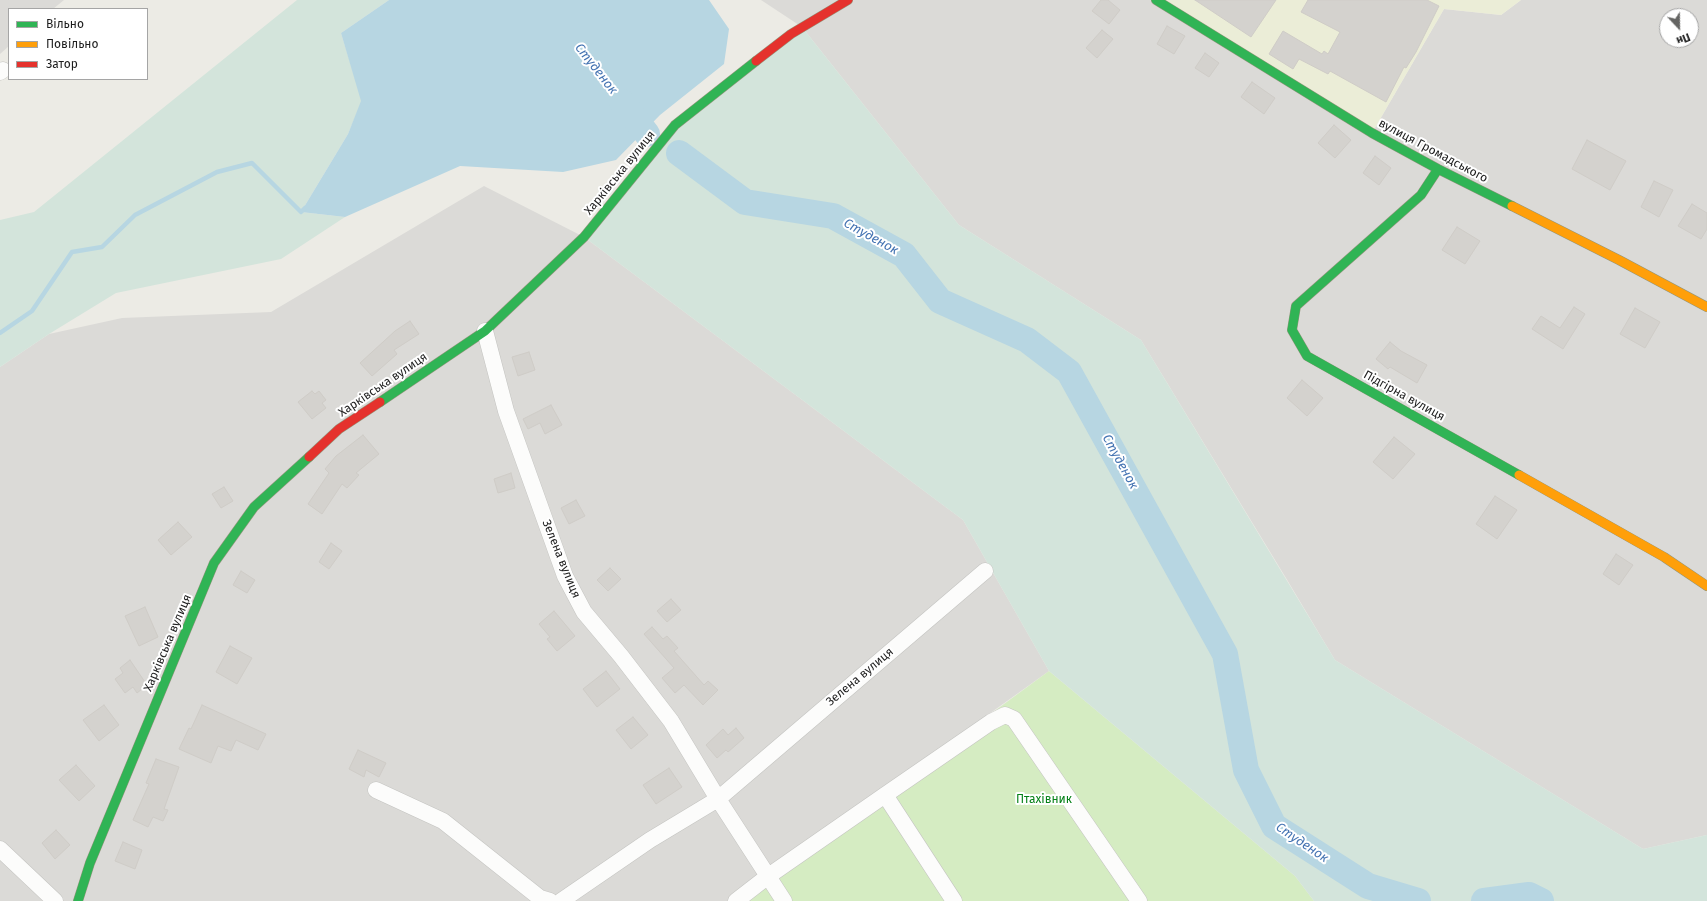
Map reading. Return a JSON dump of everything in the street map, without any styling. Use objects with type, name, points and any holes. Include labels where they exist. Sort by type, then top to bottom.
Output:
[{"type":"street","name":"Харківська вулиця","points":[[78,901],[90,863],[214,563],[254,506],[339,430],[484,331],[584,237],[675,125],[791,34],[848,0]]},
{"type":"street","name":"вулиця Громадського","points":[[1156,0],[1372,133],[1707,307]]},
{"type":"street","name":"Підгірна вулиця","points":[[1438,168],[1422,195],[1296,306],[1292,330],[1307,356],[1664,557],[1707,586]]},
{"type":"street","name":"Зелена вулиця","points":[[484,331],[506,411],[565,576],[584,612],[621,656],[671,720],[718,799],[767,877],[784,901]]},
{"type":"street","name":"Зелена вулиця","points":[[561,901],[650,840],[718,799],[985,571]]},
{"type":"street","points":[[736,901],[767,877],[885,795],[991,722],[1005,715],[1014,719],[1139,901]]},
{"type":"street","points":[[376,790],[443,821],[540,898],[550,901]]},
{"type":"street","points":[[885,795],[954,901]]},
{"type":"street","points":[[0,849],[55,901]]},
{"type":"shaded area","points":[[0,0],[64,0],[54,8],[8,8],[8,47],[0,54]]},
{"type":"shaded area","points":[[297,0],[389,0],[341,33],[362,101],[348,134],[301,212],[345,217],[281,259],[116,293],[49,334],[0,367],[0,220],[34,212]]},
{"type":"shaded area","points":[[761,0],[1156,0],[1372,133],[1444,9],[1501,15],[1521,0],[1707,0],[1707,835],[1643,849],[1335,660],[1141,340],[959,225],[802,27]]},
{"type":"shaded area","points":[[802,27],[959,225],[1141,340],[1335,660],[1643,849],[1707,835],[1707,901],[1314,901],[1295,876],[1049,671],[963,520],[584,237],[675,125]]},
{"type":"shaded area","points":[[484,186],[584,237],[963,520],[1049,671],[727,901],[0,901],[0,367],[49,334],[122,318],[271,312]]},
{"type":"green space","points":[[1156,0],[1521,0],[1501,15],[1444,9],[1372,133]]},
{"type":"green space","name":"Птахівник","points":[[1049,671],[1295,876],[1314,901],[736,901]]},
{"type":"water","points":[[389,0],[709,0],[729,29],[724,64],[660,115],[616,160],[563,172],[460,166],[345,217],[301,212],[348,134],[361,101],[341,33]]},
{"type":"building","points":[[1101,0],[1108,0],[1120,10],[1109,24],[1092,11]]},
{"type":"building","points":[[1195,0],[1276,0],[1251,37]]},
{"type":"building","points":[[1308,0],[1427,0],[1439,6],[1416,52],[1406,68],[1404,67],[1386,102],[1330,71],[1328,74],[1299,59],[1293,69],[1269,54],[1283,31],[1322,54],[1324,51],[1328,54],[1340,32],[1301,12]]},
{"type":"building","points":[[1167,26],[1185,36],[1174,54],[1157,44]]},
{"type":"building","points":[[1102,30],[1113,39],[1097,58],[1086,48]]},
{"type":"building","points":[[1205,53],[1219,63],[1209,77],[1195,68]]},
{"type":"building","points":[[1252,82],[1275,98],[1264,114],[1241,97]]},
{"type":"building","points":[[1334,125],[1351,140],[1335,158],[1318,143]]},
{"type":"building","points":[[1587,140],[1626,161],[1610,190],[1572,169]]},
{"type":"building","points":[[1375,156],[1391,168],[1379,185],[1363,173]]},
{"type":"building","points":[[1654,181],[1673,190],[1659,217],[1641,207]]},
{"type":"building","points":[[1692,204],[1707,213],[1707,229],[1701,239],[1678,226]]},
{"type":"building","points":[[1457,227],[1480,241],[1465,264],[1442,250]]},
{"type":"building","points":[[1574,307],[1585,314],[1563,349],[1532,329],[1541,316],[1560,328]]},
{"type":"building","points":[[1635,308],[1660,322],[1645,348],[1620,334]]},
{"type":"building","points":[[410,321],[419,334],[394,350],[397,354],[372,376],[360,363],[395,331]]},
{"type":"building","points":[[1390,342],[1401,351],[1427,365],[1417,383],[1390,367],[1388,369],[1376,359]]},
{"type":"building","points":[[529,352],[535,370],[518,376],[512,357]]},
{"type":"building","points":[[1302,380],[1323,398],[1307,416],[1287,398]]},
{"type":"building","points":[[312,391],[315,394],[319,391],[326,400],[322,403],[326,408],[312,419],[298,402]]},
{"type":"building","points":[[551,405],[562,425],[545,434],[540,423],[528,429],[523,419]]},
{"type":"building","points":[[363,435],[379,454],[356,473],[359,475],[347,488],[342,484],[322,514],[308,504],[329,473],[325,469],[336,456]]},
{"type":"building","points":[[1394,437],[1415,454],[1393,479],[1373,462]]},
{"type":"building","points":[[511,473],[515,488],[498,493],[494,479]]},
{"type":"building","points":[[224,487],[233,501],[221,508],[212,494]]},
{"type":"building","points":[[1495,496],[1517,510],[1497,539],[1476,524]]},
{"type":"building","points":[[576,500],[585,516],[569,524],[561,508]]},
{"type":"building","points":[[178,522],[192,537],[171,555],[158,540]]},
{"type":"building","points":[[331,543],[342,551],[329,569],[319,562]]},
{"type":"building","points":[[1616,554],[1633,565],[1619,585],[1603,574]]},
{"type":"building","points":[[610,568],[621,579],[608,591],[597,580]]},
{"type":"building","points":[[241,571],[255,580],[247,593],[233,585]]},
{"type":"building","points":[[671,599],[681,610],[667,622],[657,611]]},
{"type":"building","points":[[145,607],[158,637],[139,646],[125,616]]},
{"type":"building","points":[[554,611],[575,636],[557,651],[547,639],[550,637],[539,624]]},
{"type":"building","points":[[652,627],[663,639],[667,636],[678,648],[674,651],[704,685],[708,681],[718,690],[703,705],[684,685],[675,693],[662,678],[674,668],[644,634]]},
{"type":"building","points":[[230,646],[252,658],[237,684],[216,672]]},
{"type":"building","points":[[130,660],[147,685],[137,693],[133,687],[125,693],[115,679],[123,673],[120,668]]},
{"type":"building","points":[[606,671],[620,689],[597,707],[583,689]]},
{"type":"building","points":[[104,705],[119,725],[99,741],[83,720]]},
{"type":"building","points":[[202,705],[266,734],[258,750],[236,740],[231,751],[218,746],[211,763],[179,749],[189,728],[191,729]]},
{"type":"building","points":[[633,717],[648,735],[631,749],[616,730]]},
{"type":"building","points":[[736,728],[744,738],[728,752],[726,750],[717,758],[706,745],[723,729],[728,735]]},
{"type":"building","points":[[358,750],[386,763],[379,777],[366,770],[364,777],[349,769]]},
{"type":"building","points":[[156,759],[179,767],[164,809],[168,810],[163,821],[153,817],[148,827],[133,820],[149,784],[146,783]]},
{"type":"building","points":[[76,765],[95,786],[79,801],[59,780]]},
{"type":"building","points":[[669,768],[682,787],[656,804],[643,785]]},
{"type":"building","points":[[56,830],[70,845],[55,859],[42,843]]},
{"type":"building","points":[[123,842],[142,850],[135,869],[115,861]]},
{"type":"waterway","name":"Студенок","points":[[622,102],[647,134]]},
{"type":"waterway","name":"Студенок","points":[[679,153],[745,202],[833,216],[904,255],[940,301],[1027,340],[1069,372],[1225,654],[1246,770],[1274,826],[1368,886],[1418,901]]},
{"type":"waterway","points":[[0,333],[32,311],[72,252],[102,247],[135,215],[217,172],[252,163],[301,212],[305,208]]},
{"type":"waterway","name":"Студенок","points":[[1484,901],[1529,895],[1541,901]]},
{"type":"traffic: fast","points":[[1156,0],[1372,133],[1438,169],[1512,206]]},
{"type":"traffic: fast","points":[[380,402],[485,331],[584,237],[675,125],[756,61]]},
{"type":"traffic: fast","points":[[1438,169],[1421,195],[1296,306],[1292,330],[1307,356],[1519,475]]},
{"type":"traffic: fast","points":[[78,901],[90,863],[214,563],[254,507],[309,457]]},
{"type":"traffic: slow","points":[[1512,206],[1619,260],[1707,307]]},
{"type":"traffic: slow","points":[[1519,475],[1664,557],[1707,586]]},
{"type":"traffic: jam","points":[[756,61],[791,34],[848,0]]},
{"type":"traffic: jam","points":[[309,457],[339,429],[380,402]]}]
